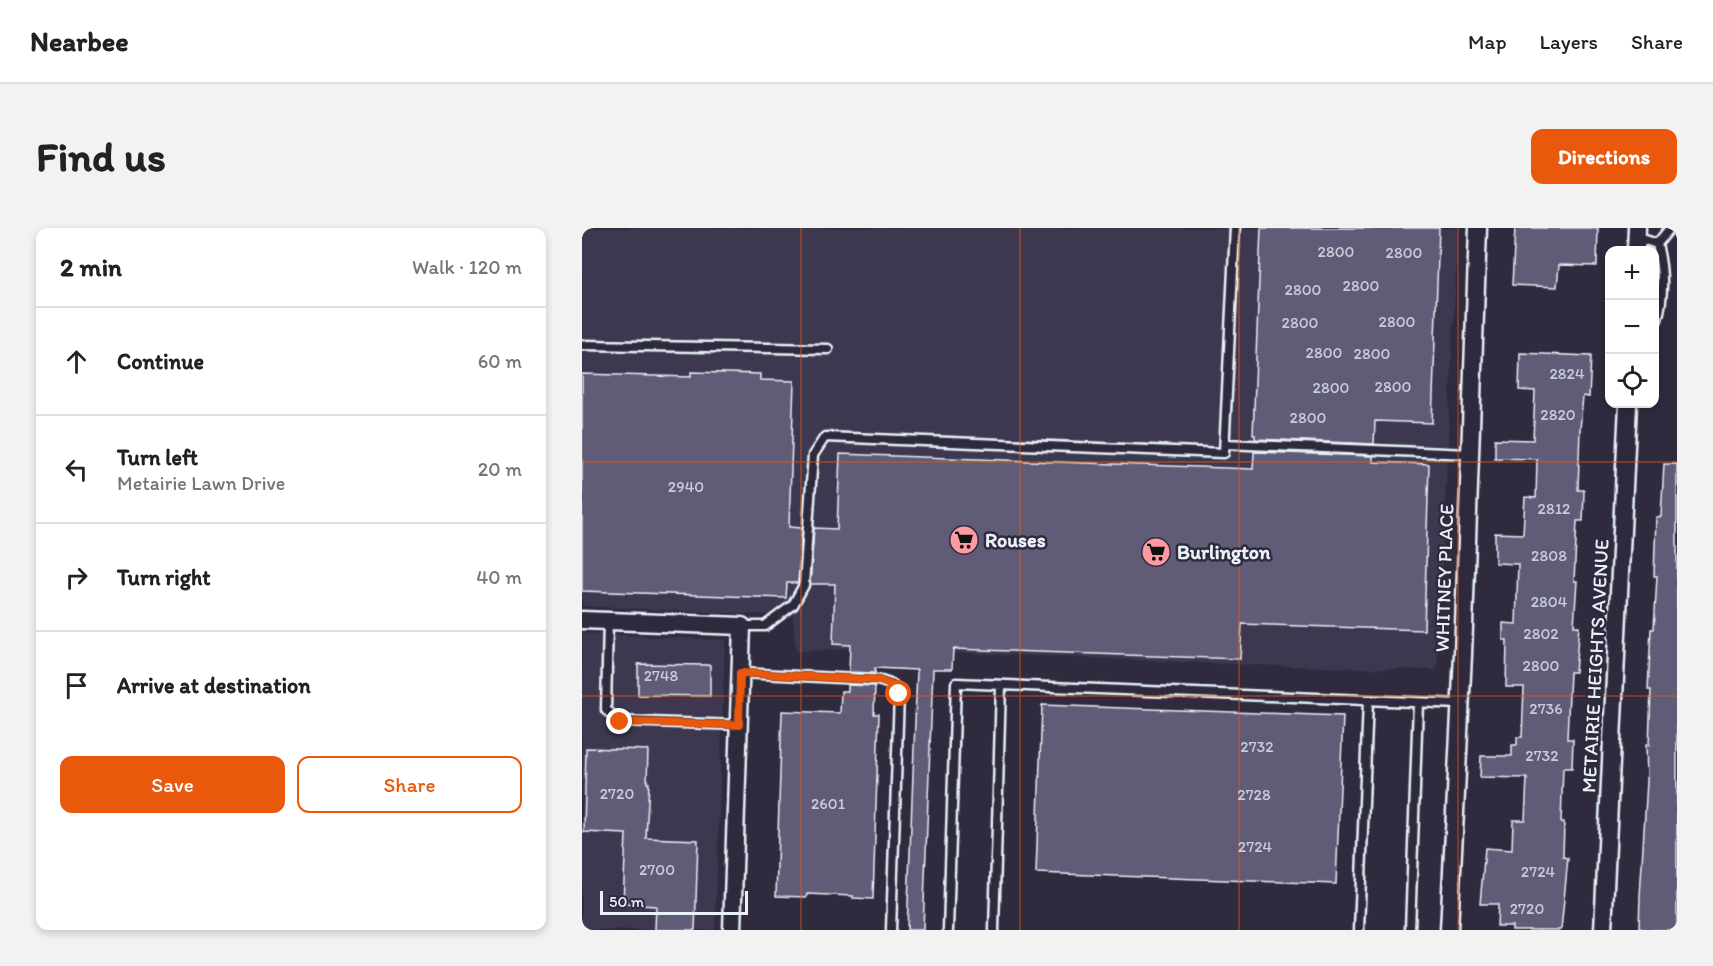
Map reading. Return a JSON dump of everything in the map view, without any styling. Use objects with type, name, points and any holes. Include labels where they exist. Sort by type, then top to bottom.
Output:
[{"type":"street","name":"WHITNEY PLACE","points":[[1449,930],[1478,228]]},
{"type":"street","name":"METAIRIE HEIGHTS AVENUE","points":[[1603,930],[1628,408]]},
{"type":"street","points":[[582,620],[742,626],[732,930]]},
{"type":"lane","points":[[742,626],[765,626],[793,605],[804,585],[813,455],[825,437],[1224,453],[1234,228]]},
{"type":"lane","points":[[1657,244],[1670,228]]},
{"type":"lane","points":[[1636,238],[1657,244]]},
{"type":"lane","points":[[1657,244],[1661,259],[1659,312]]},
{"type":"lane","points":[[582,345],[828,349]]},
{"type":"lane","points":[[1225,444],[1470,454]]},
{"type":"lane","points":[[608,621],[606,710],[620,722],[739,725]]},
{"type":"lane","points":[[740,673],[878,680],[893,686],[899,694],[891,930]]},
{"type":"lane","points":[[948,930],[956,683],[1460,704]]},
{"type":"lane","points":[[994,930],[1001,686]]},
{"type":"lane","points":[[1359,930],[1368,701]]},
{"type":"lane","points":[[1410,930],[1418,703]]},
{"type":"shaded area","points":[[582,228],[1458,228],[1437,670],[844,648],[796,651],[793,616],[582,606]]},
{"type":"shaded area","points":[[582,633],[725,640],[715,930],[582,930]]},
{"type":"building","points":[[1261,228],[1439,228],[1432,423],[1375,421],[1374,444],[1255,439],[1253,435]]},
{"type":"building","points":[[1515,228],[1598,228],[1597,266],[1559,265],[1557,287],[1512,285]]},
{"type":"building","points":[[1520,353],[1591,356],[1589,397],[1583,396],[1580,429],[1578,490],[1584,490],[1583,521],[1577,521],[1574,581],[1577,581],[1574,626],[1579,626],[1575,672],[1570,672],[1567,739],[1573,739],[1572,768],[1563,768],[1561,822],[1564,822],[1563,857],[1568,858],[1561,930],[1512,930],[1512,926],[1497,926],[1498,904],[1480,904],[1485,848],[1512,850],[1513,820],[1525,820],[1527,778],[1480,777],[1481,756],[1512,756],[1512,745],[1517,745],[1517,737],[1522,737],[1524,687],[1506,687],[1507,640],[1503,640],[1503,623],[1516,624],[1518,564],[1495,563],[1495,533],[1523,534],[1525,497],[1536,498],[1537,459],[1495,458],[1495,439],[1533,440],[1535,391],[1519,390]]},
{"type":"building","points":[[691,372],[760,374],[760,380],[794,381],[789,527],[802,528],[798,583],[787,583],[786,598],[582,591],[582,374],[691,377]]},
{"type":"building","points":[[1254,452],[1373,456],[1373,462],[1429,464],[1424,630],[1242,624],[1240,659],[953,649],[952,669],[933,669],[923,930],[907,930],[917,670],[875,668],[875,673],[849,672],[850,645],[833,644],[835,584],[810,584],[814,528],[837,529],[840,454],[1253,469]]},
{"type":"building","points":[[1664,464],[1677,464],[1677,930],[1647,930],[1639,928],[1640,896],[1647,781],[1646,744],[1649,745],[1651,690],[1648,690],[1651,629],[1654,629],[1657,576],[1654,576],[1656,517],[1661,517]]},
{"type":"building","points":[[638,664],[710,665],[710,696],[638,695]]},
{"type":"building","points":[[848,685],[875,686],[874,714],[879,714],[873,899],[807,894],[807,897],[776,896],[782,711],[840,713],[841,691],[848,691]]},
{"type":"building","points":[[1042,705],[1343,716],[1336,884],[1036,873]]},
{"type":"building","points":[[586,748],[648,750],[646,838],[698,840],[695,930],[655,930],[656,906],[623,904],[626,834],[584,832]]},
{"type":"place","name":"Rouses","points":[[964,540]]},
{"type":"place","name":"Burlington","points":[[1156,552]]},
{"type":"route","points":[[620,722],[739,725],[740,673],[878,680],[893,686],[899,694]]}]
